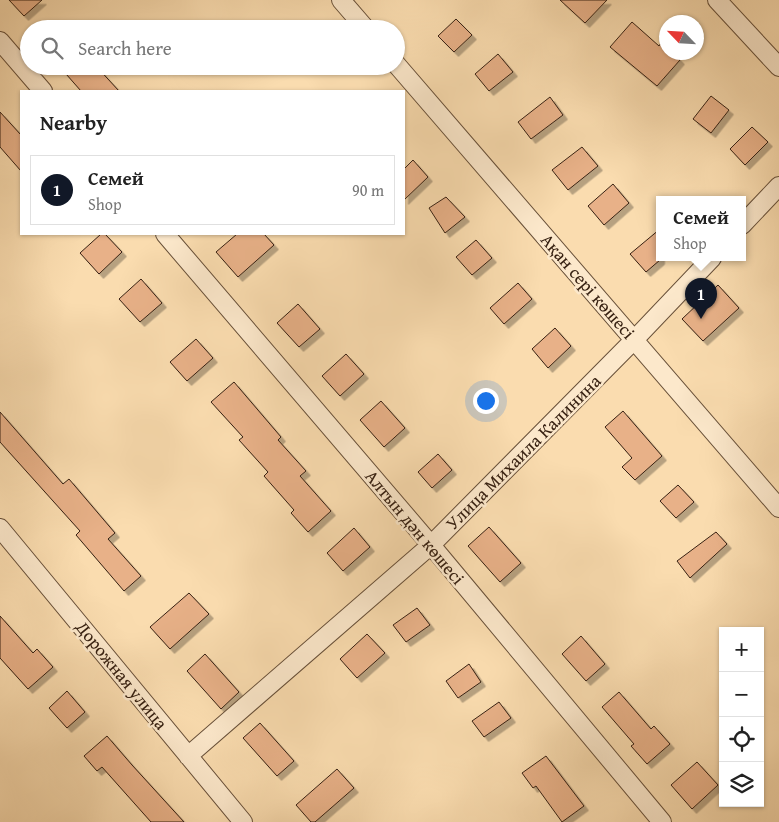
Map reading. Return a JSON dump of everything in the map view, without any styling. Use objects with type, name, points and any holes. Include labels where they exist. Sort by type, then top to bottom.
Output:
[{"type":"street","points":[[341,0],[358,20]]},
{"type":"street","points":[[718,0],[779,67]]},
{"type":"street","points":[[0,41],[20,64]]},
{"type":"street","name":"Ақан сері көшесі","points":[[405,74],[779,508]]},
{"type":"street","points":[[29,75],[42,90]]},
{"type":"street","points":[[746,221],[779,186]]},
{"type":"street","name":"Алтын дән көшесі","points":[[166,235],[430,545],[662,822]]},
{"type":"street","name":"Улица Михаила Калинина","points":[[188,756],[430,545],[634,340],[709,261]]},
{"type":"street","name":"Дорожная улица","points":[[0,528],[188,756],[238,820]]},
{"type":"building","points":[[9,0],[42,0],[24,16]]},
{"type":"building","points":[[560,0],[607,0],[585,23]]},
{"type":"building","points":[[456,19],[472,35],[454,52],[438,36]]},
{"type":"building","points":[[632,22],[659,46],[659,60],[680,60],[657,86],[610,47]]},
{"type":"building","points":[[498,54],[513,72],[489,91],[475,74]]},
{"type":"building","points":[[67,75],[104,75],[118,90],[80,90]]},
{"type":"building","points":[[711,96],[729,110],[711,133],[693,119]]},
{"type":"building","points":[[550,97],[563,115],[531,139],[518,122]]},
{"type":"building","points":[[0,112],[20,134],[20,170],[0,147]]},
{"type":"building","points":[[752,127],[768,142],[745,165],[730,149]]},
{"type":"building","points":[[582,147],[598,166],[568,190],[552,170]]},
{"type":"building","points":[[413,160],[428,177],[405,199],[405,168]]},
{"type":"building","points":[[613,184],[629,203],[604,225],[588,206]]},
{"type":"building","points":[[446,197],[465,217],[445,233],[429,208]]},
{"type":"building","points":[[656,232],[656,261],[659,261],[646,272],[630,254]]},
{"type":"building","points":[[100,235],[106,235],[122,252],[99,274],[80,253]]},
{"type":"building","points":[[236,235],[265,235],[274,245],[238,277],[216,252]]},
{"type":"building","points":[[476,240],[492,258],[472,275],[456,257]]},
{"type":"building","points":[[141,279],[162,303],[140,322],[119,299]]},
{"type":"building","points":[[518,283],[532,299],[504,324],[490,308]]},
{"type":"building","points":[[718,285],[739,308],[703,341],[682,319]]},
{"type":"building","points":[[298,304],[320,329],[299,347],[277,323]]},
{"type":"building","points":[[555,328],[571,346],[548,368],[532,349]]},
{"type":"building","points":[[196,339],[213,358],[187,381],[170,362]]},
{"type":"building","points":[[346,354],[364,374],[340,396],[322,376]]},
{"type":"building","points":[[234,382],[281,437],[278,440],[306,471],[300,476],[331,511],[308,532],[291,513],[294,510],[264,476],[268,472],[239,440],[243,437],[211,402]]},
{"type":"building","points":[[381,401],[405,428],[384,447],[360,420]]},
{"type":"building","points":[[623,411],[662,456],[635,480],[622,467],[632,458],[605,427]]},
{"type":"building","points":[[0,412],[63,484],[69,479],[115,533],[108,539],[141,576],[124,591],[76,535],[80,531],[0,442]]},
{"type":"building","points":[[438,454],[452,470],[432,488],[418,472]]},
{"type":"building","points":[[678,485],[694,502],[676,518],[660,501]]},
{"type":"building","points":[[489,527],[521,563],[500,582],[468,546]]},
{"type":"building","points":[[354,528],[370,547],[343,571],[327,553]]},
{"type":"building","points":[[716,532],[727,544],[690,578],[677,561]]},
{"type":"building","points":[[189,593],[209,614],[170,649],[150,627]]},
{"type":"building","points":[[417,608],[430,625],[406,642],[393,625]]},
{"type":"building","points":[[0,616],[33,653],[37,649],[53,667],[28,689],[0,658]]},
{"type":"building","points":[[367,634],[385,653],[357,678],[340,659]]},
{"type":"building","points":[[581,636],[605,664],[586,681],[562,654]]},
{"type":"building","points":[[205,654],[239,692],[221,709],[187,671]]},
{"type":"building","points":[[469,664],[481,682],[458,698],[446,681]]},
{"type":"building","points":[[67,691],[85,712],[67,728],[49,708]]},
{"type":"building","points":[[619,692],[651,729],[654,726],[670,744],[647,764],[631,746],[634,744],[602,707]]},
{"type":"building","points":[[499,702],[511,718],[484,737],[472,721]]},
{"type":"building","points":[[260,723],[294,761],[277,776],[243,738]]},
{"type":"building","points":[[107,736],[184,822],[151,822],[102,767],[97,771],[84,756]]},
{"type":"building","points":[[546,756],[584,806],[562,822],[536,786],[533,788],[522,773]]},
{"type":"building","points":[[697,762],[718,785],[692,809],[671,785]]},
{"type":"building","points":[[337,769],[354,788],[315,822],[311,822],[296,805]]},
{"type":"place","name":"Семей","points":[[701,319]]}]
